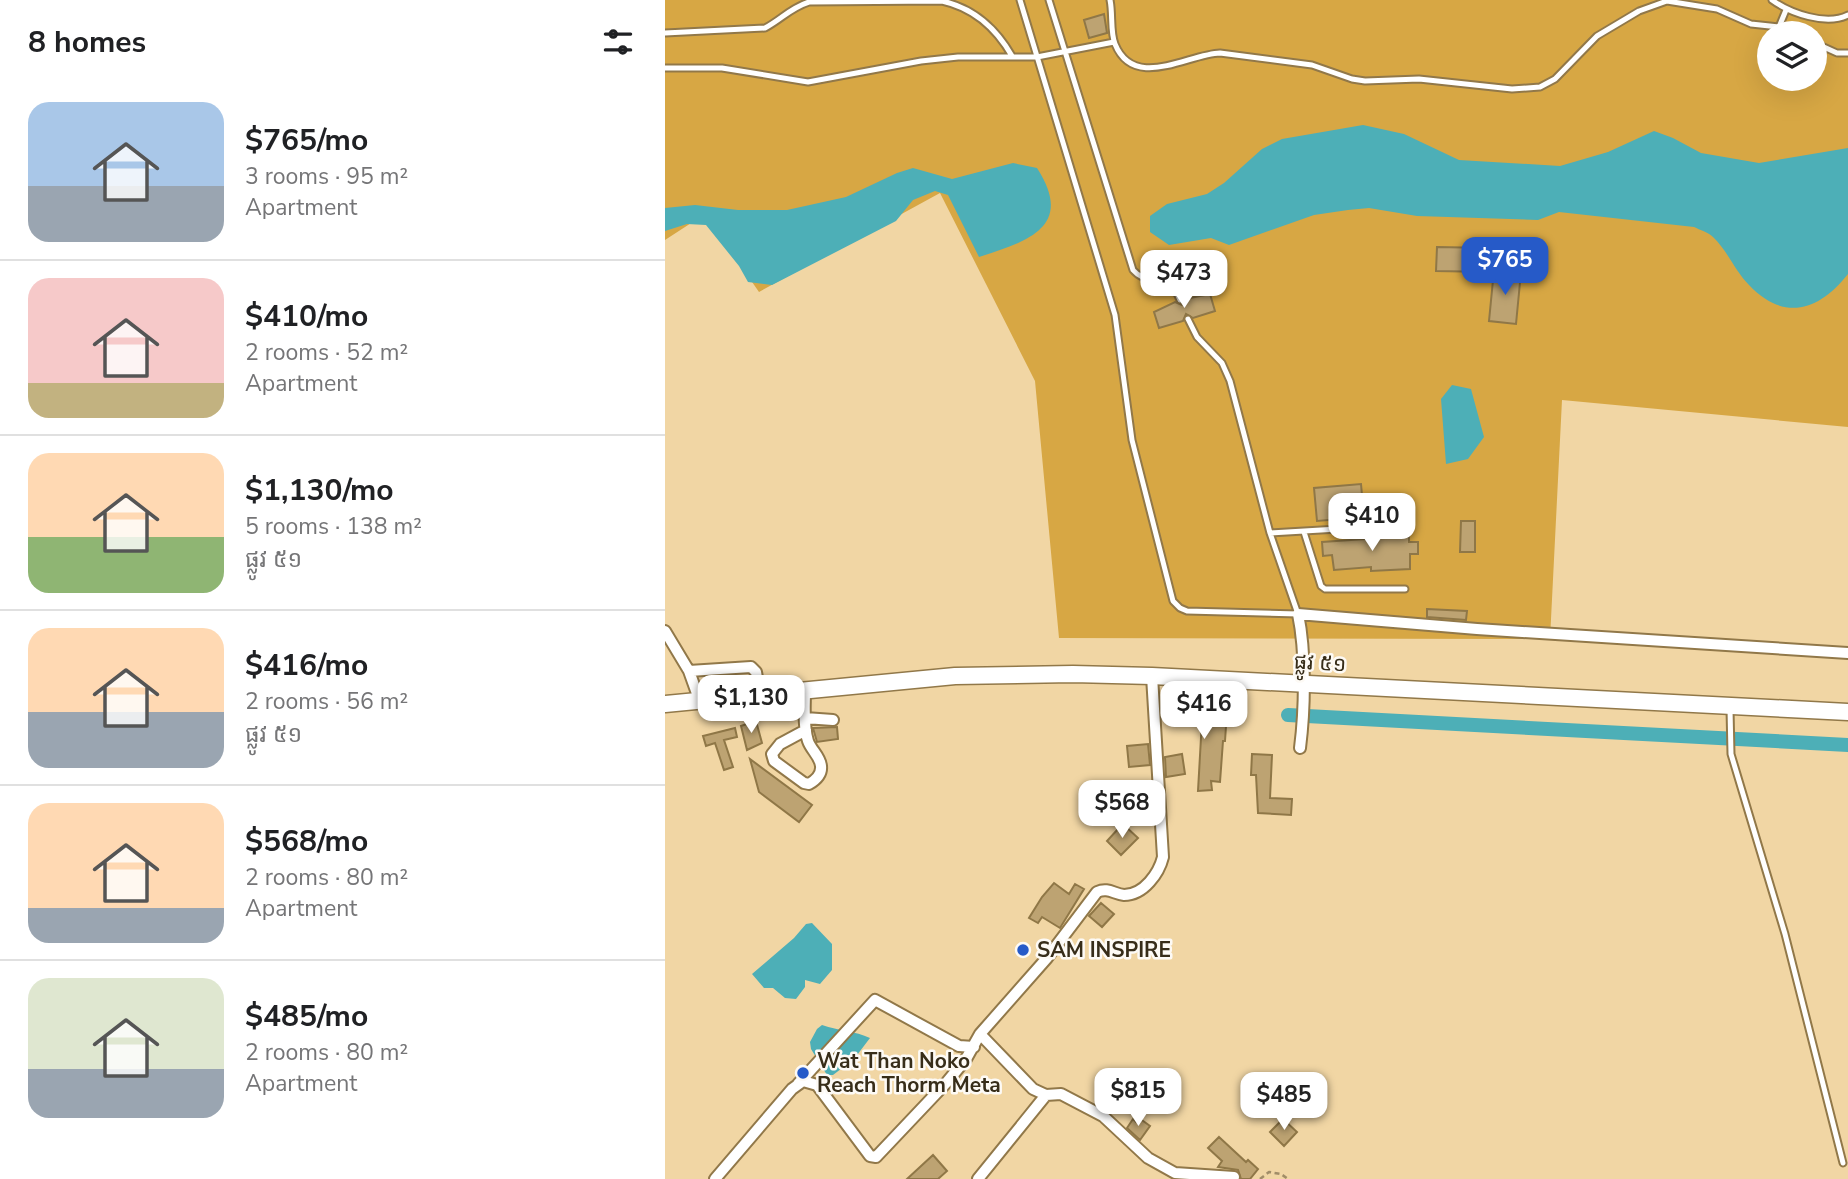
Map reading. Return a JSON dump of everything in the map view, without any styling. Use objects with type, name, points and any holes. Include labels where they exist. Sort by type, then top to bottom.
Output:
[{"type":"main road","name":"ផ្លូវ ៥១","points":[[665,704],[693,684],[758,683],[805,690],[955,677],[1073,674],[1303,679],[1848,712]]},
{"type":"street","points":[[1300,748],[1303,679],[1298,614],[1477,629],[1848,653]]},
{"type":"street","points":[[665,631],[693,684],[746,667],[758,683]]},
{"type":"street","points":[[798,1084],[807,1081],[817,1085],[874,1158],[947,1082],[974,1047],[980,1034],[1047,958],[1097,892],[1104,889],[1126,895],[1147,884],[1160,868],[1163,857],[1152,676]]},
{"type":"street","points":[[805,690],[806,730],[809,744],[818,757],[821,769],[818,778],[809,784],[774,761],[772,754],[780,744],[806,730]]},
{"type":"street","points":[[806,718],[834,720]]},
{"type":"street","points":[[715,1179],[875,1000],[959,1046],[974,1047]]},
{"type":"street","points":[[980,1034],[1033,1089],[1046,1095],[1061,1094],[1103,1116],[1148,1158],[1166,1170],[1234,1177]]},
{"type":"street","points":[[978,1179],[1046,1095]]},
{"type":"lane","points":[[1020,0],[1115,315],[1132,440],[1173,601],[1187,611],[1298,614],[1270,533],[1230,382],[1222,363],[1197,337],[1188,319]]},
{"type":"lane","points":[[1049,0],[1133,270],[1138,275],[1169,284],[1175,289],[1180,300]]},
{"type":"lane","points":[[1110,0],[1114,42],[1121,54],[1131,63],[1154,68],[1178,64],[1205,53],[1220,53],[1312,65],[1365,81],[1419,79],[1512,89],[1540,87],[1555,79],[1597,36],[1639,10],[1667,1],[1717,9],[1757,25]]},
{"type":"lane","points":[[1772,0],[1786,10],[1826,19],[1848,15]]},
{"type":"lane","points":[[665,33],[765,28],[775,23],[789,9],[809,2],[942,1],[957,4],[982,19],[1012,56]]},
{"type":"lane","points":[[1781,21],[1786,10]]},
{"type":"lane","points":[[665,68],[722,68],[808,82],[921,61],[958,57],[1037,58],[1114,42]]},
{"type":"lane","points":[[1827,48],[1837,53],[1848,53]]},
{"type":"lane","points":[[1270,533],[1406,525]]},
{"type":"lane","points":[[1304,532],[1321,586],[1325,589],[1405,589]]},
{"type":"lane","points":[[1729,705],[1731,754],[1785,934],[1843,1163]]},
{"type":"path","points":[[1260,1179],[1269,1172],[1281,1174],[1288,1179]]},
{"type":"shaded area","points":[[665,0],[1848,0],[1848,427],[1562,400],[1550,639],[1059,638],[1035,381],[940,193],[759,292],[705,214],[665,240]]},
{"type":"water","points":[[1363,125],[1404,134],[1459,160],[1560,166],[1608,152],[1654,131],[1701,153],[1759,163],[1848,148],[1848,274],[1825,297],[1801,307],[1788,308],[1762,297],[1749,285],[1723,248],[1706,232],[1694,227],[1559,212],[1538,220],[1417,216],[1369,208],[1348,210],[1314,215],[1229,245],[1211,238],[1169,245],[1150,232],[1150,216],[1167,204],[1207,194],[1224,183],[1262,149],[1282,139]]},
{"type":"water","points":[[1013,163],[1037,168],[1048,188],[1051,205],[1048,219],[1028,238],[979,257],[948,195],[935,191],[913,200],[896,221],[772,285],[748,282],[739,266],[706,225],[687,224],[665,231],[665,208],[695,205],[738,210],[787,210],[846,197],[913,168],[952,179]]},
{"type":"water","points":[[1452,385],[1471,389],[1484,437],[1468,459],[1446,464],[1441,399]]},
{"type":"water","points":[[812,923],[832,944],[832,970],[820,984],[805,980],[805,987],[796,999],[785,998],[773,988],[764,988],[752,974],[794,938],[806,924]]},
{"type":"water","points":[[822,1025],[870,1038],[854,1059],[833,1075],[827,1075],[811,1049],[810,1042]]},
{"type":"building","points":[[1104,14],[1107,33],[1089,38],[1084,20]]},
{"type":"building","points":[[1437,247],[1489,248],[1489,272],[1436,271]]},
{"type":"building","points":[[1494,270],[1521,272],[1516,324],[1489,321]]},
{"type":"building","points":[[1210,294],[1215,311],[1193,318],[1186,314],[1183,321],[1159,328],[1154,312],[1175,302],[1182,305],[1185,299]]},
{"type":"building","points":[[1361,484],[1364,517],[1317,521],[1314,488]]},
{"type":"building","points":[[1461,521],[1475,521],[1475,552],[1460,552]]},
{"type":"building","points":[[1409,536],[1409,542],[1418,542],[1418,554],[1410,554],[1410,569],[1371,571],[1371,567],[1334,570],[1332,555],[1323,556],[1322,542]]},
{"type":"building","points":[[1427,609],[1467,611],[1466,620],[1427,617]]},
{"type":"building","points":[[1207,704],[1217,705],[1215,726],[1226,726],[1225,741],[1220,782],[1211,781],[1212,790],[1198,791],[1202,720],[1162,718],[1162,710],[1167,709],[1167,706],[1207,707]]},
{"type":"building","points":[[756,721],[762,743],[747,750],[741,726]]},
{"type":"building","points":[[837,727],[838,739],[817,742],[813,728]]},
{"type":"building","points":[[735,728],[737,737],[724,740],[733,767],[724,770],[715,743],[706,746],[703,736]]},
{"type":"building","points":[[1148,744],[1150,765],[1129,767],[1127,746]]},
{"type":"building","points":[[1182,754],[1185,774],[1166,777],[1165,757]]},
{"type":"building","points":[[1252,754],[1272,755],[1270,798],[1292,799],[1291,815],[1258,813],[1256,775],[1251,775]]},
{"type":"building","points":[[750,759],[812,805],[799,822],[759,792]]},
{"type":"building","points":[[1125,826],[1138,838],[1121,855],[1107,841],[1118,829],[1120,831]]},
{"type":"building","points":[[1054,883],[1069,894],[1075,884],[1084,889],[1060,928],[1042,917],[1038,923],[1029,918]]},
{"type":"building","points":[[1101,903],[1114,914],[1102,927],[1089,916]]},
{"type":"building","points":[[1139,1118],[1150,1126],[1140,1140],[1127,1128],[1133,1119],[1136,1122]]},
{"type":"building","points":[[1283,1119],[1297,1132],[1284,1146],[1270,1132]]},
{"type":"building","points":[[1219,1137],[1246,1162],[1248,1160],[1258,1169],[1250,1179],[1241,1179],[1238,1170],[1218,1167],[1222,1161],[1208,1148]]},
{"type":"building","points":[[933,1155],[947,1171],[938,1179],[907,1179]]},
{"type":"waterway","points":[[1288,715],[1848,745]]},
{"type":"place","name":"SAM INSPIRE","points":[[1023,950]]},
{"type":"place","name":"Wat Than Noko Reach Thorm Meta","points":[[803,1073]]}]
